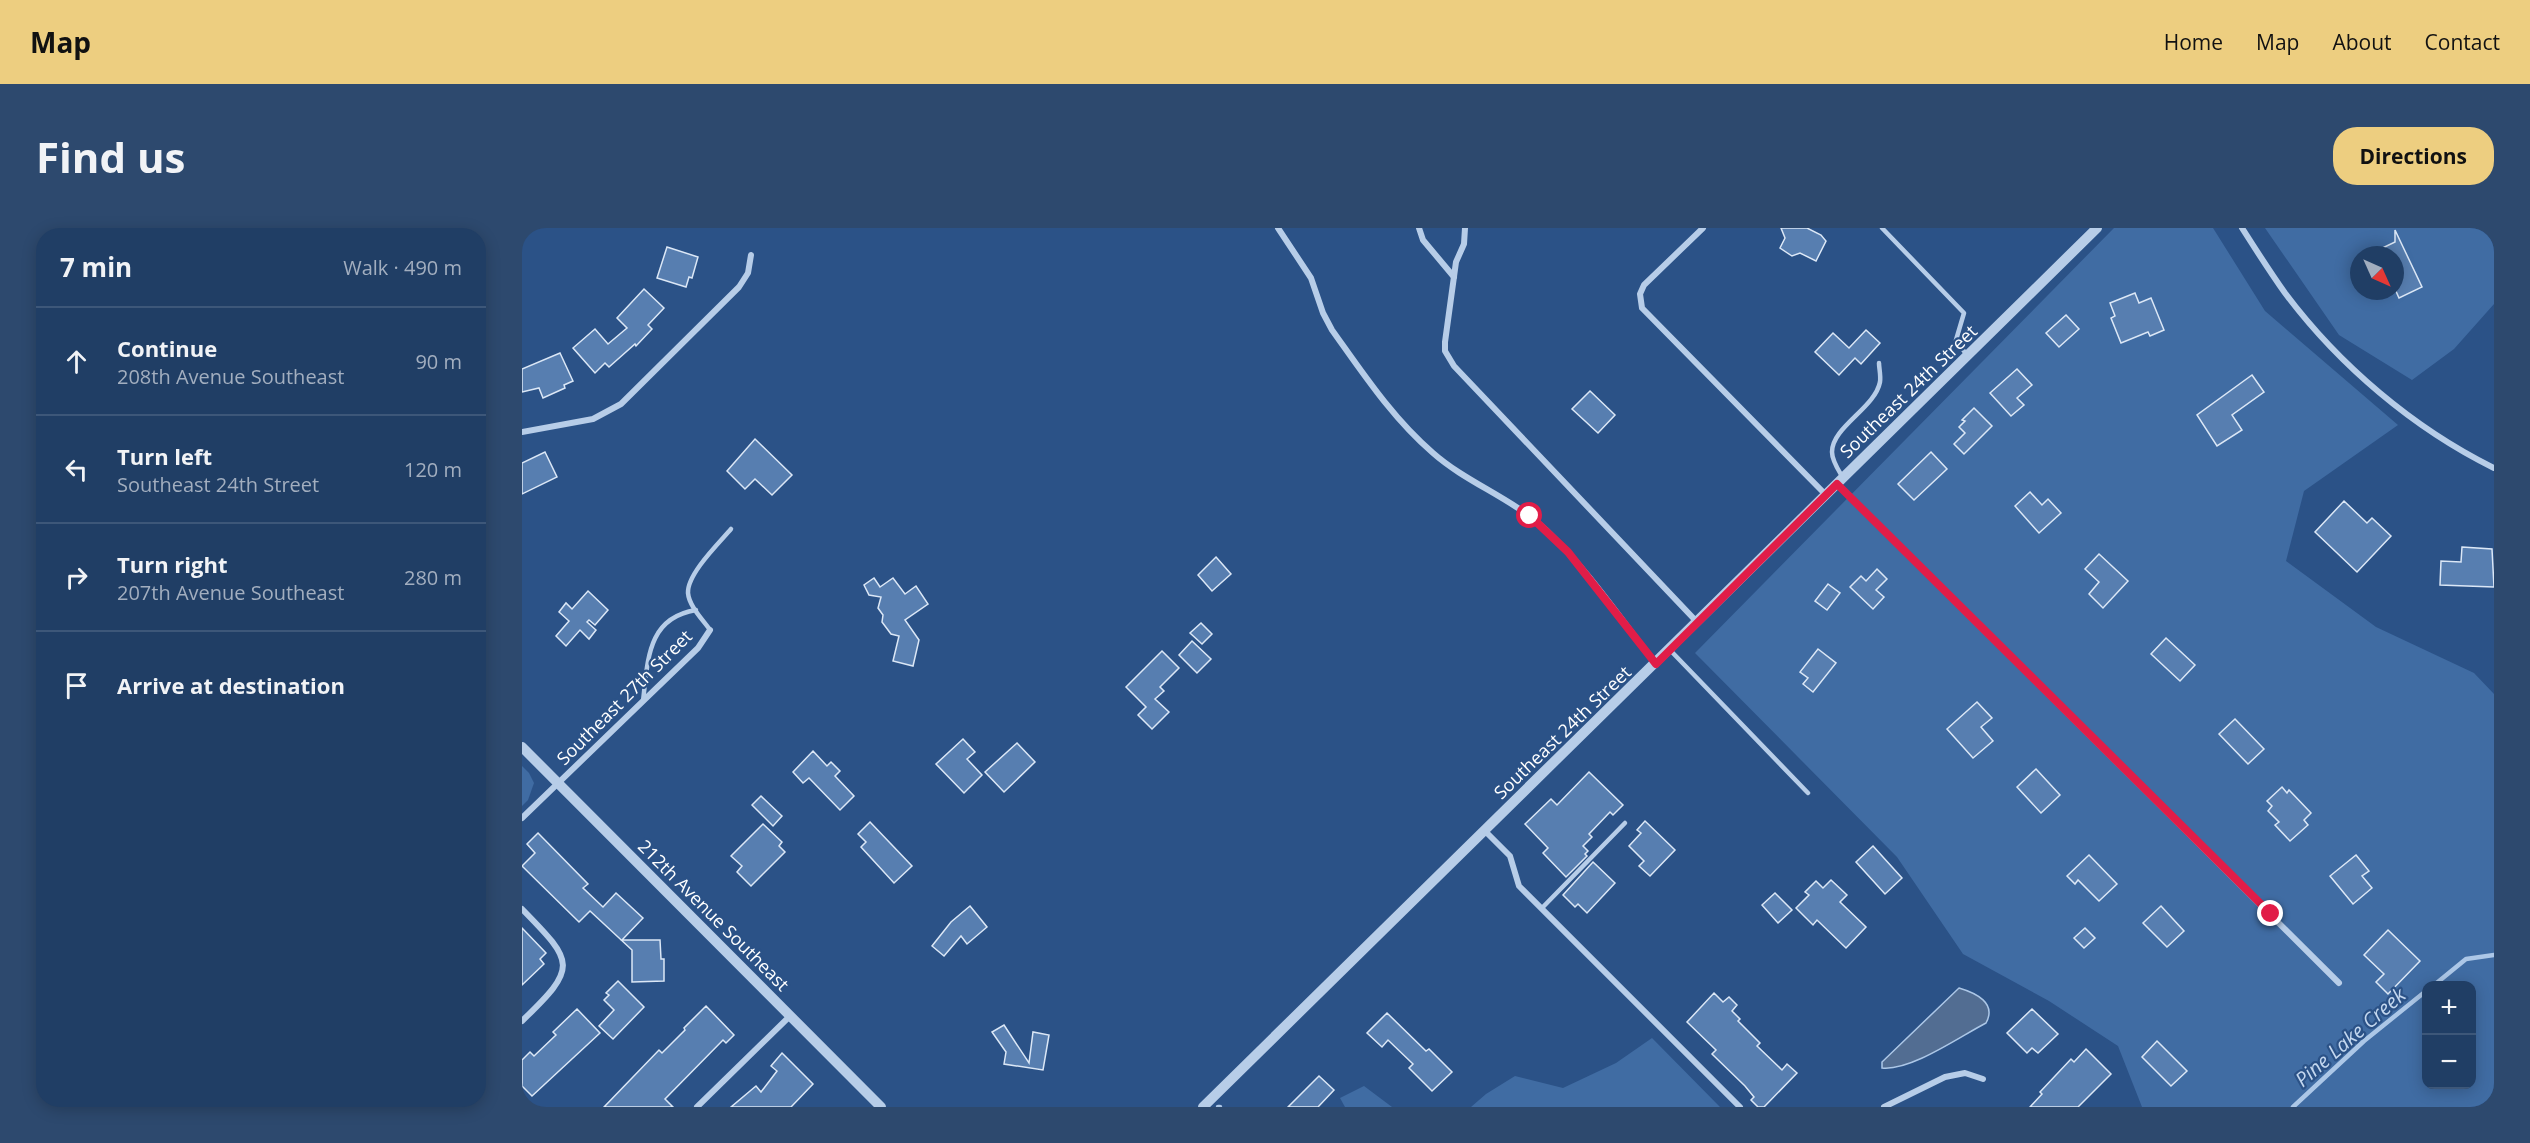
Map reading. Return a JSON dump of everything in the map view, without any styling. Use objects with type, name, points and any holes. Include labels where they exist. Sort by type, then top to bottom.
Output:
[{"type":"street","points":[[1278,228],[1311,278],[1323,313],[1332,330],[1402,422],[1432,453],[1482,488],[1512,503],[1545,529],[1582,569],[1656,664]]},
{"type":"street","points":[[1419,228],[1423,240],[1454,277]]},
{"type":"street","points":[[1465,228],[1464,244],[1456,261],[1445,351],[1454,366],[1697,623]]},
{"type":"street","points":[[1703,228],[1644,285],[1640,294],[1642,308],[1826,495]]},
{"type":"street","name":"Southeast 24th Street","points":[[1203,1107],[2097,228]]},
{"type":"street","points":[[2242,228],[2300,312],[2366,381],[2443,439],[2494,468]]},
{"type":"street","points":[[522,432],[593,419],[621,404],[739,287],[748,273],[752,255]]},
{"type":"street","points":[[1840,481],[2339,983]]},
{"type":"street","name":"Southeast 27th Street","points":[[522,818],[698,648],[710,630]]},
{"type":"street","name":"212th Avenue Southeast","points":[[522,747],[881,1107]]},
{"type":"street","points":[[1485,831],[1510,856],[1519,886],[1740,1107]]},
{"type":"street","points":[[522,909],[552,939],[559,950],[563,970],[554,990],[522,1021]]},
{"type":"street","points":[[698,1107],[791,1015]]},
{"type":"street","points":[[1884,1107],[1945,1077],[1965,1073],[1983,1079]]},
{"type":"lane","points":[[1882,228],[1964,314],[1956,340],[1968,357]]},
{"type":"lane","points":[[1840,481],[1832,452],[1834,445],[1843,430],[1874,394],[1880,382],[1879,363]]},
{"type":"lane","points":[[710,630],[690,601],[688,588],[703,561],[731,530]]},
{"type":"lane","points":[[643,702],[651,648],[663,623],[678,613],[696,610]]},
{"type":"lane","points":[[1670,650],[1808,793]]},
{"type":"lane","points":[[1542,908],[1625,823]]},
{"type":"shaded area","points":[[2114,228],[2213,228],[2265,311],[2398,425],[2304,491],[2286,561],[2376,627],[2474,673],[2494,694],[2494,1107],[2142,1107],[2118,1046],[2049,1001],[1963,954],[1897,857],[1695,653]]},
{"type":"shaded area","points":[[2265,228],[2494,228],[2494,304],[2454,349],[2412,380],[2339,335]]},
{"type":"shaded area","points":[[522,766],[534,783],[528,800],[522,806]]},
{"type":"shaded area","points":[[1959,988],[1978,996],[1987,1004],[1989,1016],[1986,1023],[1921,1059],[1894,1068],[1882,1068],[1882,1062]]},
{"type":"shaded area","points":[[1652,1038],[1720,1107],[1471,1107],[1486,1094],[1515,1076],[1563,1088],[1616,1063]]},
{"type":"shaded area","points":[[1364,1086],[1392,1107],[1345,1107],[1340,1098]]},
{"type":"building","points":[[1781,228],[1807,228],[1821,235],[1826,241],[1816,261],[1800,253],[1792,256],[1780,248],[1785,238]]},
{"type":"building","points":[[2395,230],[2403,246],[2387,246],[2395,242]]},
{"type":"building","points":[[667,247],[698,257],[692,278],[689,277],[686,287],[657,278]]},
{"type":"building","points":[[2404,249],[2422,287],[2404,296]]},
{"type":"building","points":[[644,289],[664,308],[648,325],[652,329],[636,346],[635,344],[609,367],[605,363],[595,373],[573,348],[595,329],[608,344],[627,328],[617,318]]},
{"type":"building","points":[[2135,293],[2139,303],[2151,298],[2164,330],[2150,336],[2148,332],[2121,343],[2111,318],[2115,316],[2110,303]]},
{"type":"building","points":[[2066,315],[2079,329],[2059,347],[2046,333]]},
{"type":"building","points":[[1866,330],[1880,343],[1861,364],[1855,358],[1839,375],[1815,352],[1833,333],[1849,348]]},
{"type":"building","points":[[560,353],[573,381],[564,385],[565,388],[543,398],[539,388],[522,392],[522,369]]},
{"type":"building","points":[[2017,369],[2032,385],[2017,398],[2024,405],[2011,416],[1990,393]]},
{"type":"building","points":[[2252,375],[2264,392],[2232,415],[2242,430],[2217,446],[2197,415]]},
{"type":"building","points":[[1590,391],[1615,415],[1598,433],[1572,409]]},
{"type":"building","points":[[1974,408],[1992,426],[1964,454],[1954,444],[1965,433],[1959,427],[1965,421],[1962,420]]},
{"type":"building","points":[[755,439],[792,475],[772,495],[755,479],[745,489],[727,471]]},
{"type":"building","points":[[545,452],[557,477],[522,494],[522,463]]},
{"type":"building","points":[[1931,452],[1947,469],[1914,500],[1898,484]]},
{"type":"building","points":[[2030,492],[2042,505],[2048,499],[2061,513],[2039,533],[2015,506]]},
{"type":"building","points":[[2344,501],[2367,523],[2372,518],[2391,536],[2357,572],[2315,532]]},
{"type":"building","points":[[2462,547],[2492,549],[2494,587],[2440,585],[2441,561],[2461,562]]},
{"type":"building","points":[[2099,554],[2128,581],[2103,608],[2089,594],[2099,582],[2085,569]]},
{"type":"building","points":[[1216,557],[1231,574],[1212,591],[1198,575]]},
{"type":"building","points":[[1877,569],[1887,579],[1876,590],[1884,597],[1873,609],[1850,587],[1861,576],[1866,581]]},
{"type":"building","points":[[874,578],[880,587],[893,578],[905,594],[916,586],[928,604],[905,620],[919,640],[913,666],[893,661],[899,636],[891,634],[882,622],[883,615],[878,608],[881,597],[869,595],[864,585]]},
{"type":"building","points":[[1828,584],[1840,593],[1827,610],[1815,601]]},
{"type":"building","points":[[588,591],[608,610],[595,625],[589,620],[587,622],[596,630],[589,639],[580,630],[566,646],[556,636],[569,621],[559,612],[566,603],[572,609]]},
{"type":"building","points":[[1201,623],[1212,634],[1202,644],[1190,633]]},
{"type":"building","points":[[2166,638],[2195,665],[2180,681],[2151,654]]},
{"type":"building","points":[[1192,641],[1211,659],[1197,673],[1179,655]]},
{"type":"building","points":[[1818,649],[1836,663],[1813,692],[1803,684],[1808,678],[1800,672]]},
{"type":"building","points":[[1162,651],[1179,668],[1160,687],[1164,691],[1155,699],[1169,712],[1152,729],[1138,715],[1146,707],[1126,687]]},
{"type":"building","points":[[1977,702],[1992,718],[1981,727],[1993,741],[1973,758],[1947,729]]},
{"type":"building","points":[[2235,719],[2264,749],[2248,764],[2219,734]]},
{"type":"building","points":[[963,739],[975,752],[967,759],[982,775],[964,793],[936,764]]},
{"type":"building","points":[[1017,743],[1035,762],[1004,792],[985,772]]},
{"type":"building","points":[[813,751],[827,766],[831,762],[840,771],[835,776],[854,796],[840,810],[809,778],[803,783],[793,772]]},
{"type":"building","points":[[2036,769],[2060,795],[2041,813],[2017,787]]},
{"type":"building","points":[[1589,772],[1623,805],[1613,815],[1610,812],[1589,834],[1592,837],[1583,846],[1588,851],[1585,854],[1587,856],[1566,877],[1543,853],[1548,848],[1525,824],[1551,799],[1557,805]]},
{"type":"building","points":[[2282,787],[2287,793],[2289,790],[2311,813],[2304,820],[2308,825],[2290,841],[2275,825],[2279,822],[2268,811],[2272,806],[2267,801]]},
{"type":"building","points":[[761,796],[782,816],[773,826],[752,805]]},
{"type":"building","points":[[1645,821],[1675,850],[1650,876],[1639,866],[1644,861],[1629,846],[1641,833],[1637,830]]},
{"type":"building","points":[[870,822],[912,866],[894,883],[861,847],[866,842],[858,834]]},
{"type":"building","points":[[763,824],[782,842],[779,846],[785,852],[751,886],[737,872],[742,866],[731,856]]},
{"type":"building","points":[[538,833],[588,884],[583,888],[603,907],[616,893],[643,918],[622,940],[660,940],[661,959],[664,959],[664,981],[632,982],[632,950],[590,911],[579,922],[522,866],[535,853],[527,844]]},
{"type":"building","points":[[1873,846],[1902,878],[1885,894],[1856,862]]},
{"type":"building","points":[[2089,855],[2117,884],[2099,901],[2078,880],[2075,884],[2067,876]]},
{"type":"building","points":[[2356,855],[2369,871],[2362,876],[2372,888],[2353,904],[2330,876]]},
{"type":"building","points":[[1593,862],[1615,883],[1587,913],[1578,904],[1575,907],[1563,895]]},
{"type":"building","points":[[1831,880],[1847,895],[1840,902],[1866,927],[1846,948],[1817,920],[1813,925],[1796,908],[1809,895],[1805,892],[1816,881],[1823,888]]},
{"type":"building","points":[[1775,893],[1792,910],[1778,923],[1762,905]]},
{"type":"building","points":[[970,906],[987,927],[967,944],[961,936],[944,956],[932,946],[951,922]]},
{"type":"building","points":[[2161,906],[2184,931],[2167,947],[2143,923]]},
{"type":"building","points":[[522,928],[546,953],[540,959],[544,964],[522,985]]},
{"type":"building","points":[[2085,928],[2095,938],[2084,948],[2074,938]]},
{"type":"building","points":[[2388,930],[2420,961],[2388,994],[2376,982],[2384,974],[2364,955]]},
{"type":"building","points":[[618,981],[644,1007],[613,1039],[599,1026],[614,1010],[604,1000],[609,995],[606,993]]},
{"type":"building","points":[[1714,993],[1723,1002],[1729,997],[1737,1005],[1732,1011],[1740,1019],[1738,1021],[1760,1043],[1757,1046],[1782,1070],[1787,1064],[1797,1073],[1764,1107],[1758,1107],[1751,1100],[1754,1097],[1745,1086],[1712,1054],[1716,1050],[1687,1022]]},
{"type":"building","points":[[706,1006],[734,1035],[726,1043],[723,1040],[665,1099],[673,1107],[604,1107],[659,1050],[662,1053]]},
{"type":"building","points":[[577,1009],[600,1033],[532,1096],[522,1086],[522,1060],[530,1052],[534,1056],[556,1035],[553,1032]]},
{"type":"building","points":[[2032,1009],[2058,1034],[2038,1053],[2032,1048],[2027,1053],[2007,1033]]},
{"type":"building","points":[[1387,1013],[1426,1051],[1429,1049],[1452,1072],[1432,1091],[1409,1068],[1413,1064],[1388,1040],[1382,1047],[1367,1033]]},
{"type":"building","points":[[1004,1025],[1029,1063],[1033,1032],[1049,1035],[1043,1070],[1004,1064],[1006,1052],[992,1032]]},
{"type":"building","points":[[2157,1041],[2187,1071],[2171,1086],[2142,1057]]},
{"type":"building","points":[[2086,1049],[2111,1074],[2078,1107],[2030,1107],[2042,1094],[2040,1092],[2071,1059],[2074,1062]]},
{"type":"building","points":[[782,1053],[813,1084],[791,1107],[731,1107],[756,1086],[761,1092],[777,1071],[771,1066]]},
{"type":"building","points":[[1319,1076],[1334,1090],[1318,1107],[1288,1107]]},
{"type":"waterway","name":"Pine Lake Creek","points":[[2439,981],[2466,959],[2494,955]]},
{"type":"waterway","name":"Pine Lake Creek","points":[[2293,1107],[2364,1041],[2422,994]]},
{"type":"route","points":[[1530,516],[1568,552],[1656,664],[1837,484],[2271,914]]}]
